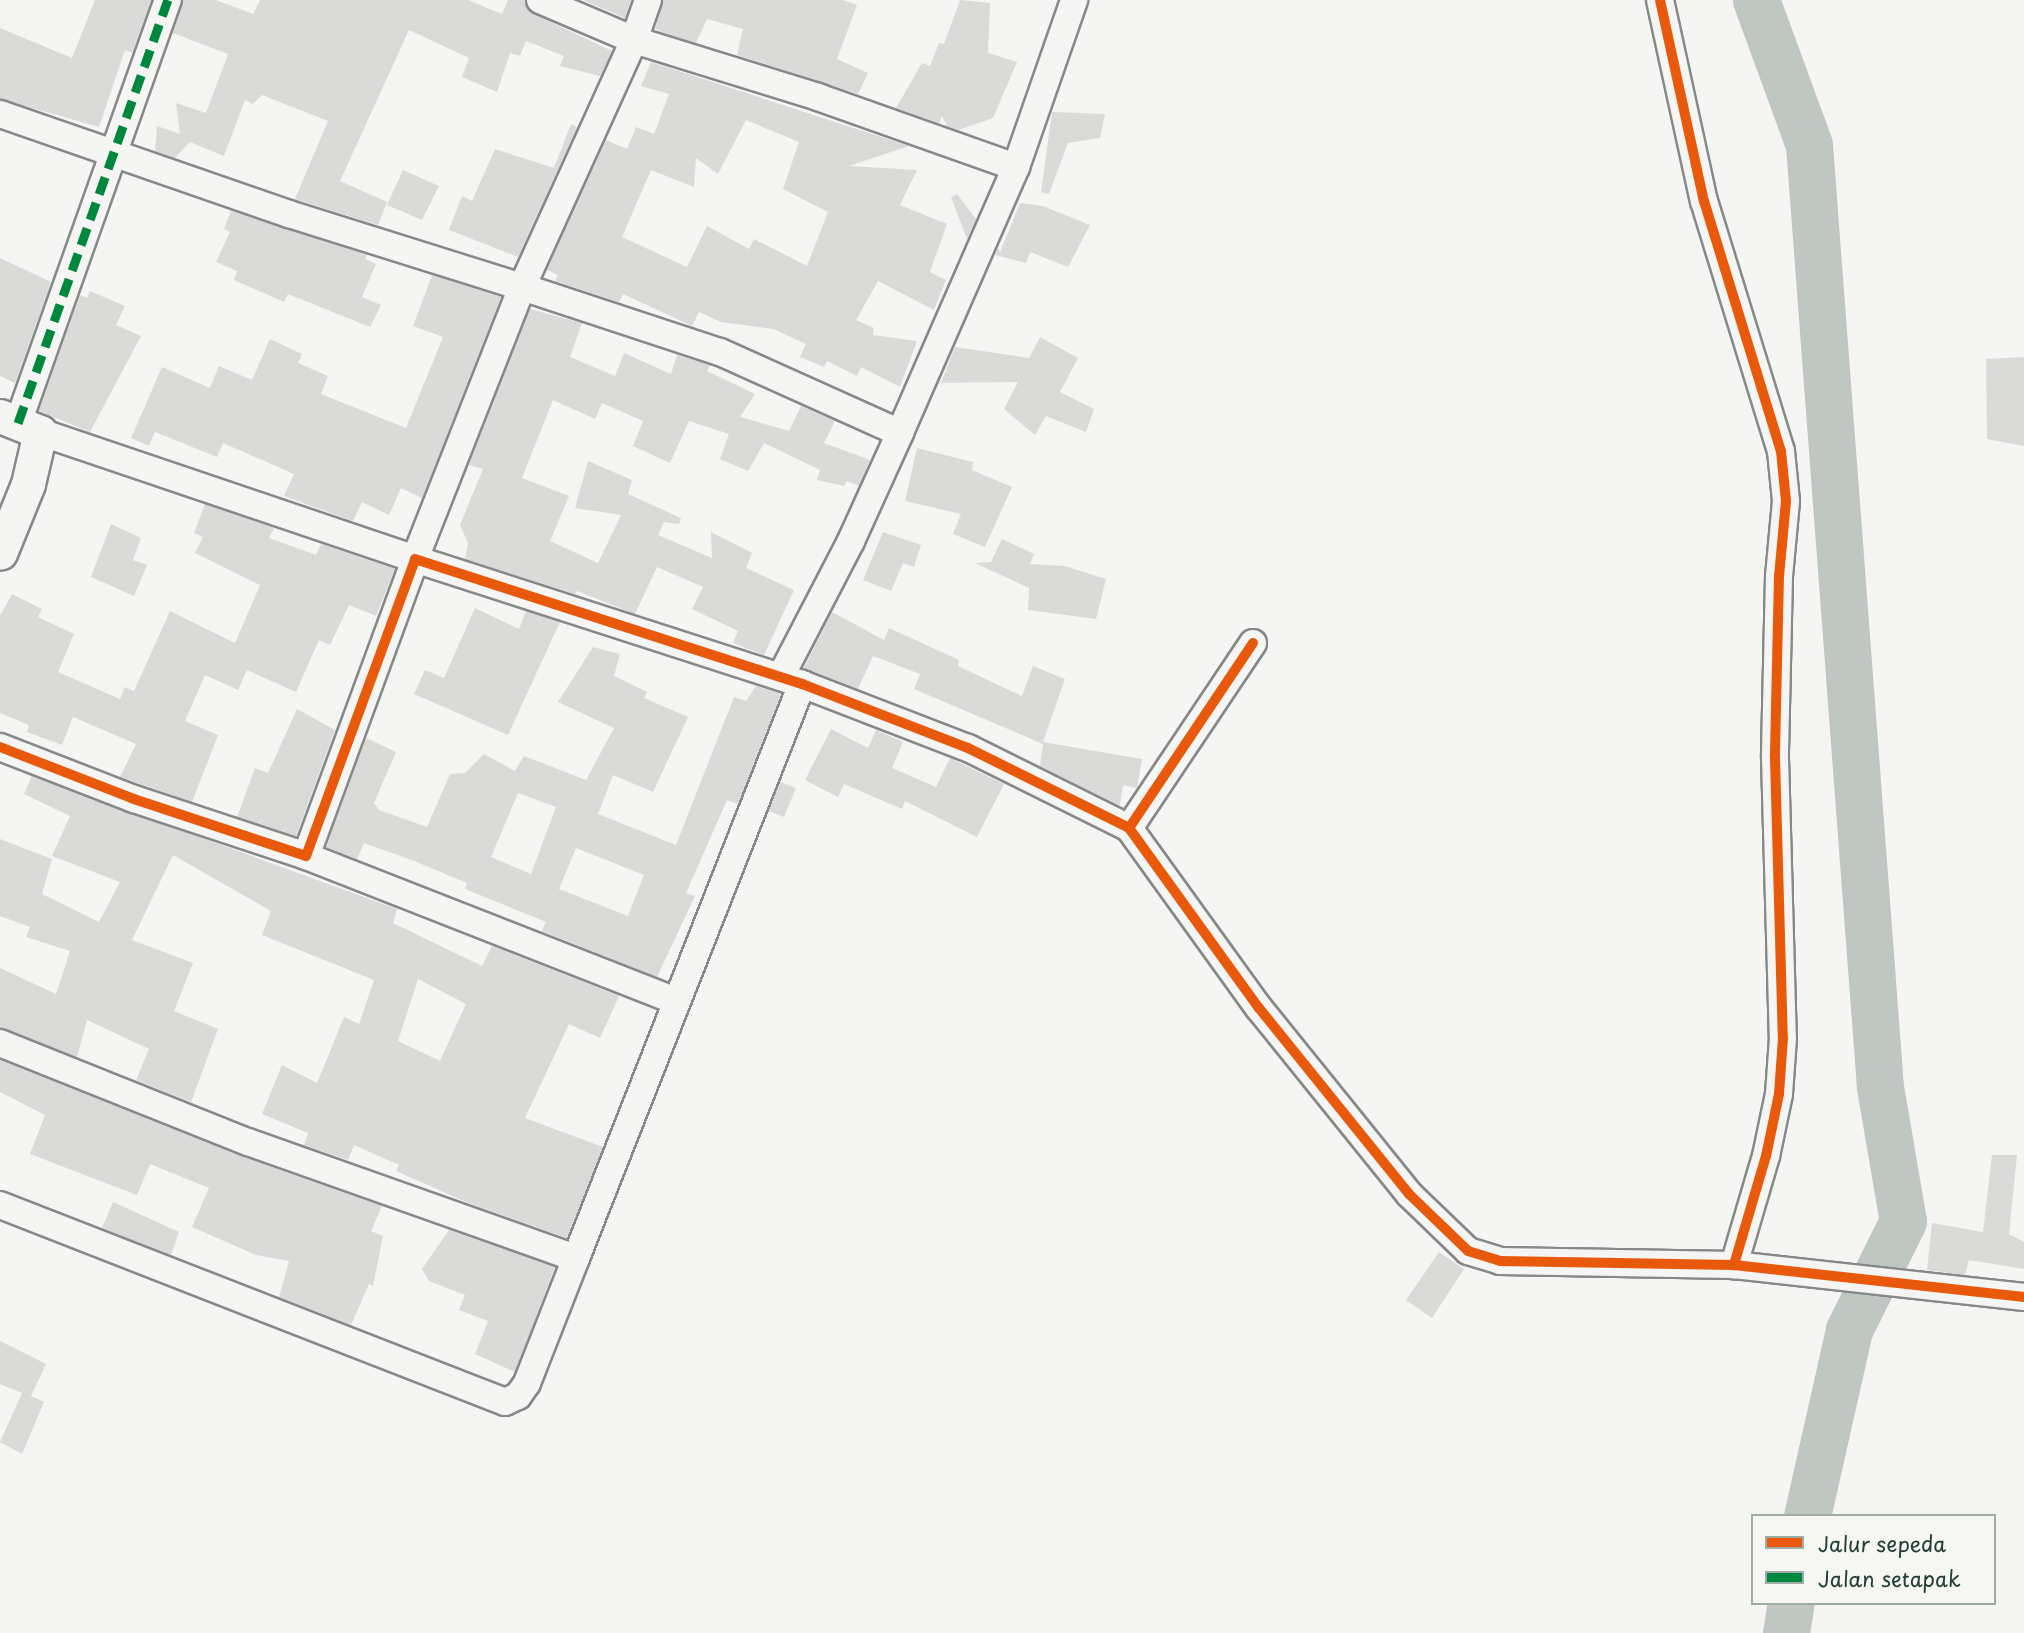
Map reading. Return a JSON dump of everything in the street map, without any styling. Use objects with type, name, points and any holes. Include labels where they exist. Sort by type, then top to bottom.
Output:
[{"type":"main road","points":[[0,552],[28,484],[19,424]]},
{"type":"street","points":[[169,0],[112,153],[19,424],[415,559],[792,680],[968,748],[1129,828],[1259,1008],[1409,1194],[1468,1251],[1500,1262],[1734,1265],[2024,1297]]},
{"type":"street","points":[[540,0],[634,40],[818,97],[1016,166]]},
{"type":"street","points":[[306,856],[415,559],[522,287],[634,40],[648,0]]},
{"type":"street","points":[[0,1205],[505,1402],[517,1396],[527,1383],[676,1001],[792,680],[1016,166],[1074,0]]},
{"type":"street","points":[[1660,0],[1704,201],[1781,451],[1786,501],[1779,576],[1775,758],[1783,1038],[1779,1094],[1766,1156],[1734,1265]]},
{"type":"street","points":[[0,114],[289,214],[720,352],[900,433]]},
{"type":"street","points":[[1129,828],[1254,643]]},
{"type":"street","points":[[0,747],[134,799],[306,856],[676,1001]]},
{"type":"street","points":[[0,1043],[248,1142],[576,1258]]},
{"type":"building","points":[[95,0],[151,0],[132,53],[125,50],[99,127],[0,99],[0,28],[72,58]]},
{"type":"building","points":[[183,0],[216,0],[253,14],[260,0],[468,0],[502,14],[508,0],[525,0],[534,14],[612,51],[600,76],[560,66],[564,56],[526,41],[520,56],[510,53],[497,92],[462,77],[469,58],[409,30],[340,181],[387,202],[378,225],[295,199],[328,121],[262,95],[253,104],[245,100],[224,156],[190,142],[175,158],[155,151],[157,126],[180,134],[176,103],[206,113],[228,54],[173,33]]},
{"type":"building","points":[[583,0],[631,0],[625,18]]},
{"type":"building","points":[[663,0],[843,0],[857,5],[837,59],[868,73],[858,94],[737,55],[743,29],[707,19],[696,43],[664,33],[655,29]]},
{"type":"building","points":[[960,0],[990,3],[988,53],[1017,62],[993,118],[958,130],[947,126],[942,116],[939,123],[896,108],[922,63],[930,66],[939,43],[944,44]]},
{"type":"building","points":[[651,62],[909,146],[849,166],[917,170],[900,205],[947,224],[930,272],[946,280],[934,310],[878,281],[856,320],[874,328],[873,335],[917,341],[900,387],[861,367],[857,376],[827,361],[824,367],[800,357],[806,344],[773,329],[721,322],[699,312],[692,326],[623,294],[619,302],[555,281],[558,275],[547,270],[606,140],[627,149],[636,127],[654,134],[669,94],[641,86]],"holes":[[[746,120],[799,142],[783,189],[828,212],[807,266],[754,239],[749,249],[707,226],[687,267],[622,237],[651,170],[694,187],[696,158],[718,174]]]},
{"type":"building","points":[[1052,112],[1105,114],[1100,138],[1068,143],[1049,194],[1041,192]]},
{"type":"building","points":[[571,124],[577,127],[518,257],[449,230],[462,196],[472,201],[495,149],[554,168]]},
{"type":"building","points":[[403,170],[439,186],[422,220],[387,205]]},
{"type":"building","points":[[957,194],[976,219],[967,239],[951,197]]},
{"type":"building","points":[[1020,203],[1043,206],[1090,225],[1068,267],[1030,252],[1026,263],[995,255],[998,248],[1000,252]]},
{"type":"building","points":[[231,211],[367,255],[365,259],[376,264],[362,297],[381,305],[370,327],[288,294],[284,302],[234,280],[237,271],[216,262],[230,232],[224,229]]},
{"type":"building","points":[[0,258],[51,282],[15,383],[0,376]]},
{"type":"building","points":[[432,275],[501,297],[422,498],[401,488],[389,515],[362,502],[353,521],[284,496],[294,474],[223,443],[217,457],[155,432],[149,446],[131,438],[162,367],[210,388],[219,366],[252,380],[270,339],[302,354],[298,363],[328,376],[321,394],[406,428],[443,337],[413,326]]},
{"type":"building","points":[[90,291],[125,306],[116,325],[141,336],[90,432],[39,411],[80,295],[87,298]]},
{"type":"building","points":[[530,309],[582,323],[570,357],[615,376],[624,353],[671,374],[677,355],[710,365],[707,371],[755,394],[740,417],[789,431],[801,406],[835,421],[824,443],[870,460],[859,486],[847,481],[844,486],[817,480],[820,470],[764,443],[748,471],[720,459],[729,434],[689,421],[670,463],[633,446],[643,421],[602,403],[595,419],[553,400],[522,478],[569,496],[550,541],[598,563],[621,515],[575,508],[588,461],[632,480],[628,494],[681,518],[679,524],[664,522],[658,535],[712,558],[711,532],[752,553],[746,568],[794,590],[764,655],[733,643],[738,631],[692,609],[703,587],[657,567],[635,614],[577,591],[575,594],[465,559],[468,543],[460,525],[483,469],[469,465]]},
{"type":"building","points":[[1040,337],[1078,358],[1060,392],[1094,409],[1086,432],[1046,416],[1035,435],[1004,409],[1018,382],[941,383],[955,347],[1029,358]]},
{"type":"building","points":[[2024,357],[2024,446],[1987,439],[1986,359]]},
{"type":"building","points":[[917,448],[973,462],[972,470],[1012,487],[985,547],[953,534],[961,514],[905,501]]},
{"type":"building","points":[[205,504],[274,528],[269,538],[316,555],[321,544],[395,569],[376,616],[349,605],[330,645],[319,640],[296,692],[247,670],[238,690],[205,675],[185,721],[218,735],[192,802],[120,777],[136,744],[73,717],[62,745],[27,732],[29,725],[0,713],[0,616],[12,594],[42,609],[38,617],[74,634],[58,672],[120,699],[125,687],[134,691],[170,611],[235,643],[260,585],[195,553],[203,537],[194,533]]},
{"type":"building","points":[[111,524],[141,538],[133,560],[147,565],[134,596],[91,577]]},
{"type":"building","points":[[883,532],[921,545],[914,567],[903,563],[891,591],[863,580]]},
{"type":"building","points":[[1002,539],[1034,554],[1030,564],[1065,566],[1106,579],[1096,619],[1028,610],[1029,588],[975,563],[991,562]]},
{"type":"building","points":[[475,608],[519,629],[526,611],[560,622],[508,735],[414,694],[425,670],[444,678]]},
{"type":"building","points":[[832,612],[884,640],[889,628],[959,660],[958,666],[1022,696],[1033,666],[1065,679],[1043,742],[1142,759],[1137,788],[1123,785],[1120,805],[1040,766],[1043,744],[914,689],[920,674],[873,656],[858,689],[804,668]]},
{"type":"building","points":[[593,647],[620,654],[614,676],[647,692],[644,698],[688,717],[653,792],[613,775],[598,814],[676,845],[734,697],[746,701],[756,686],[781,694],[738,804],[727,800],[686,893],[695,896],[657,977],[542,931],[546,922],[465,889],[467,883],[414,861],[364,843],[357,859],[326,847],[366,738],[396,752],[374,803],[379,810],[427,827],[450,774],[465,773],[484,754],[515,771],[524,756],[586,780],[614,728],[558,702]],"holes":[[[518,793],[556,807],[531,874],[491,857]],[[576,848],[644,875],[628,916],[559,889]]]},
{"type":"building","points":[[297,709],[335,730],[296,836],[237,817],[255,768],[268,773]]},
{"type":"building","points":[[831,729],[868,748],[876,730],[903,742],[892,768],[936,787],[950,758],[1004,784],[977,837],[905,801],[902,809],[844,784],[838,797],[805,780]]},
{"type":"building","points":[[32,776],[397,909],[393,923],[482,966],[492,946],[619,996],[600,1038],[569,1024],[525,1118],[603,1147],[567,1238],[466,1202],[396,1171],[399,1165],[354,1145],[348,1160],[304,1145],[308,1133],[262,1114],[282,1065],[317,1083],[344,1017],[359,1024],[374,980],[262,935],[271,911],[173,855],[132,940],[193,963],[174,1011],[218,1029],[191,1102],[136,1080],[149,1049],[87,1020],[77,1057],[0,1028],[0,968],[56,994],[70,951],[26,937],[30,927],[0,916],[0,839],[52,859],[42,894],[99,922],[120,882],[52,856],[70,816],[24,794]],"holes":[[[418,979],[466,1004],[440,1061],[398,1041]]]},
{"type":"building","points":[[780,782],[796,788],[784,817],[769,811]]},
{"type":"building","points":[[0,1060],[243,1157],[382,1206],[371,1231],[383,1236],[373,1286],[369,1284],[351,1325],[279,1297],[289,1261],[256,1255],[192,1227],[209,1188],[150,1164],[137,1195],[30,1154],[45,1115],[0,1092]]},
{"type":"building","points":[[1992,1155],[2017,1155],[2009,1234],[2024,1242],[2024,1269],[1969,1260],[1965,1275],[1927,1270],[1932,1223],[1983,1232]]},
{"type":"building","points":[[113,1202],[179,1232],[171,1255],[102,1228]]},
{"type":"building","points":[[449,1230],[555,1267],[515,1372],[475,1354],[488,1321],[459,1310],[465,1295],[429,1281],[422,1269]]},
{"type":"building","points":[[1439,1252],[1464,1269],[1432,1318],[1406,1300]]},
{"type":"building","points":[[0,1341],[46,1364],[31,1396],[44,1402],[22,1454],[0,1442],[22,1393],[0,1384]]},
{"type":"waterway","points":[[1756,0],[1809,145],[1880,1087],[1903,1221],[1849,1330],[1807,1514]]},
{"type":"waterway","points":[[1786,1633],[1791,1605]]},
{"type":"marked path","points":[[18,423],[168,0]]},
{"type":"cycle path","points":[[1660,0],[1704,201],[1781,451],[1786,501],[1779,576],[1775,758],[1783,1038],[1779,1094],[1766,1156],[1734,1265]]},
{"type":"cycle path","points":[[0,747],[134,799],[306,856],[415,559],[802,684],[968,748],[1129,828]]},
{"type":"cycle path","points":[[1253,643],[1129,828],[1259,1008],[1409,1194],[1468,1251],[1500,1261],[1734,1265],[2024,1297]]}]
